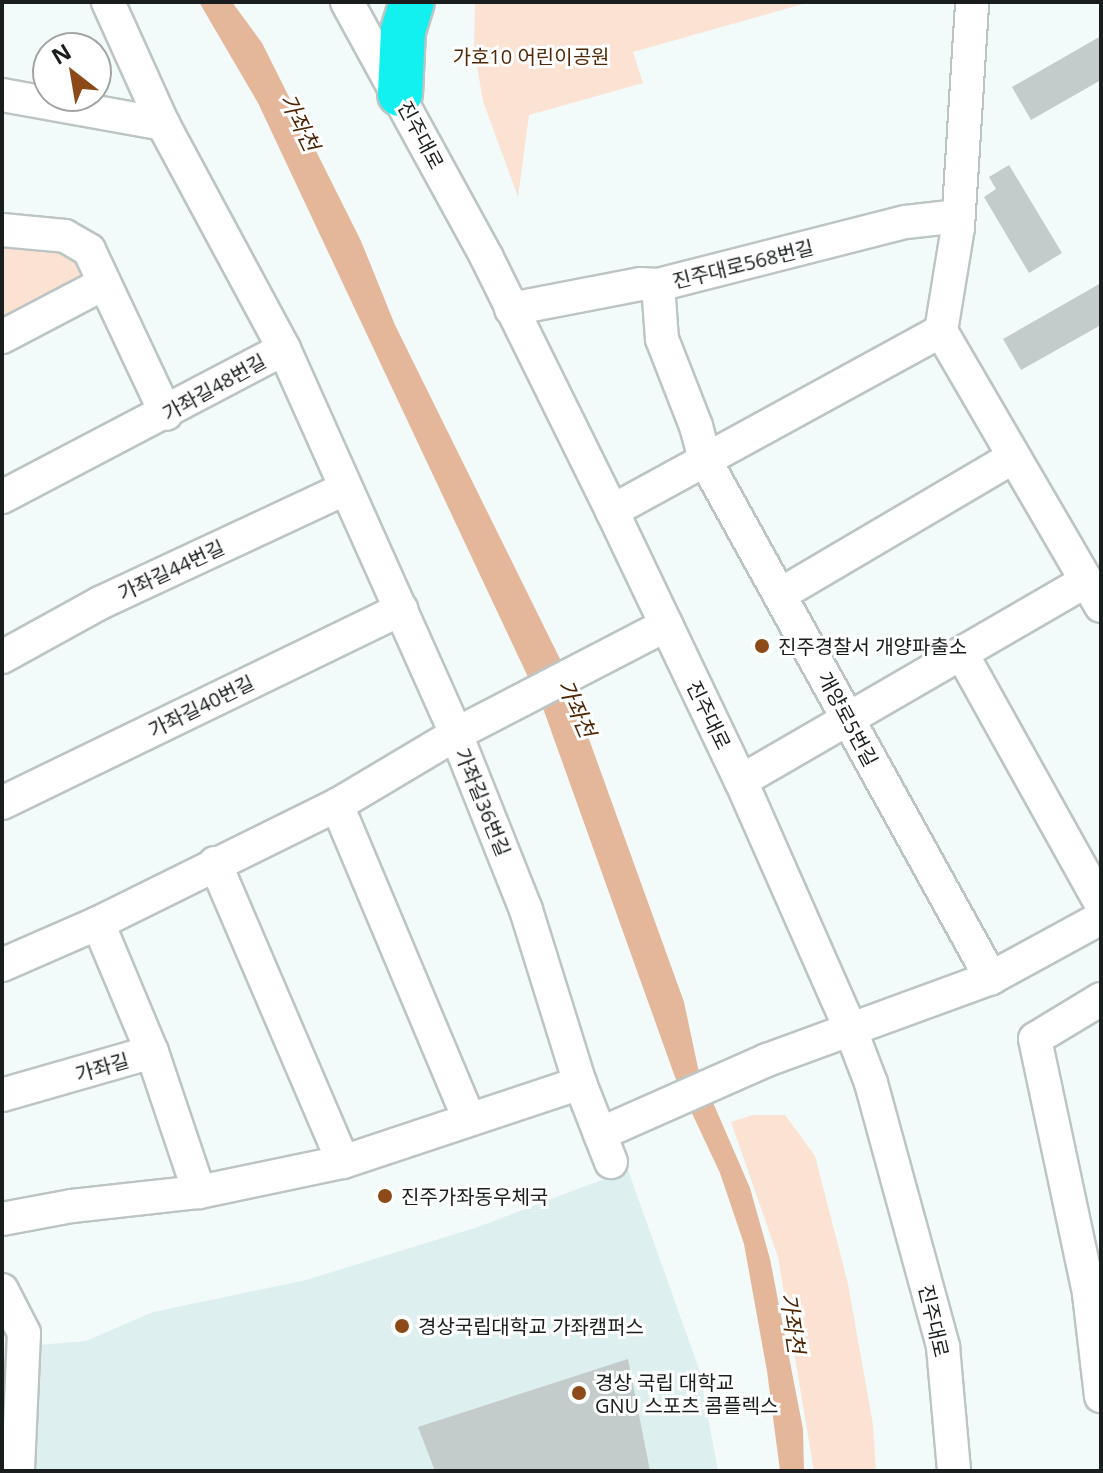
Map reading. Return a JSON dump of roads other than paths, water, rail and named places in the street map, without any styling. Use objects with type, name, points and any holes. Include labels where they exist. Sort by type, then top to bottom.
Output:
[{"type":"highway","points":[[400,94],[403,31],[412,2]]},
{"type":"street","name":"가좌길48번길","points":[[2,497],[166,414],[284,349],[163,124],[108,2]]},
{"type":"street","name":"진주대로","points":[[347,2],[400,94],[612,511],[741,781],[850,1028],[871,1083],[943,1347],[954,1471]]},
{"type":"street","points":[[741,781],[962,654],[1094,593],[941,331],[959,216],[972,2]]},
{"type":"street","points":[[2,95],[163,124]]},
{"type":"street","name":"진주대로568번길","points":[[705,460],[696,426],[662,339],[658,285],[906,222],[959,216]]},
{"type":"street","points":[[2,230],[65,236],[89,250],[166,414]]},
{"type":"street","points":[[2,337],[103,284]]},
{"type":"street","points":[[511,309],[641,284],[658,285]]},
{"type":"street","points":[[612,511],[941,331]]},
{"type":"street","points":[[284,349],[456,734],[666,625]]},
{"type":"street","points":[[781,594],[1014,457]]},
{"type":"street","name":"개양로5번길","points":[[705,460],[991,978]]},
{"type":"street","name":"가좌길44번길","points":[[2,657],[100,603],[344,489]]},
{"type":"street","name":"가좌길40번길","points":[[2,803],[401,609]]},
{"type":"street","points":[[962,654],[1101,904]]},
{"type":"street","name":"가좌길36번길","points":[[2,965],[98,923],[337,805],[456,734],[526,910],[580,1083]]},
{"type":"street","points":[[337,805],[469,1119]]},
{"type":"street","points":[[215,863],[343,1162]]},
{"type":"street","points":[[2,1219],[72,1206],[199,1192],[343,1162],[580,1083],[606,1148],[716,1083],[850,1028],[991,978],[1101,918]]},
{"type":"street","points":[[98,923],[152,1052]]},
{"type":"street","points":[[1101,999],[1035,1039],[1095,1294],[1101,1396]]},
{"type":"street","name":"가좌길","points":[[2,1095],[152,1052],[199,1192]]},
{"type":"street","points":[[2,1290],[24,1333],[18,1471]]},
{"type":"water","name":"가좌천","points":[[199,2],[232,2],[262,43],[361,241],[395,325],[560,659],[684,1002],[698,1068],[750,1188],[770,1259],[803,1429],[804,1471],[780,1471],[767,1371],[744,1244],[720,1173],[675,1077],[544,711],[258,103]]},
{"type":"place","name":"진주경찰서 개양파출소","points":[[762,646]]},
{"type":"place","name":"진주가좌동우체국","points":[[385,1196]]},
{"type":"place","name":"경상국립대학교 가좌캠퍼스","points":[[402,1326]]},
{"type":"place","name":"경상 국립 대학교 GNU 스포츠 콤플렉스","points":[[579,1393]]},
{"type":"park label","name":"가호10 어린이공원","points":[[531,56]]}]
